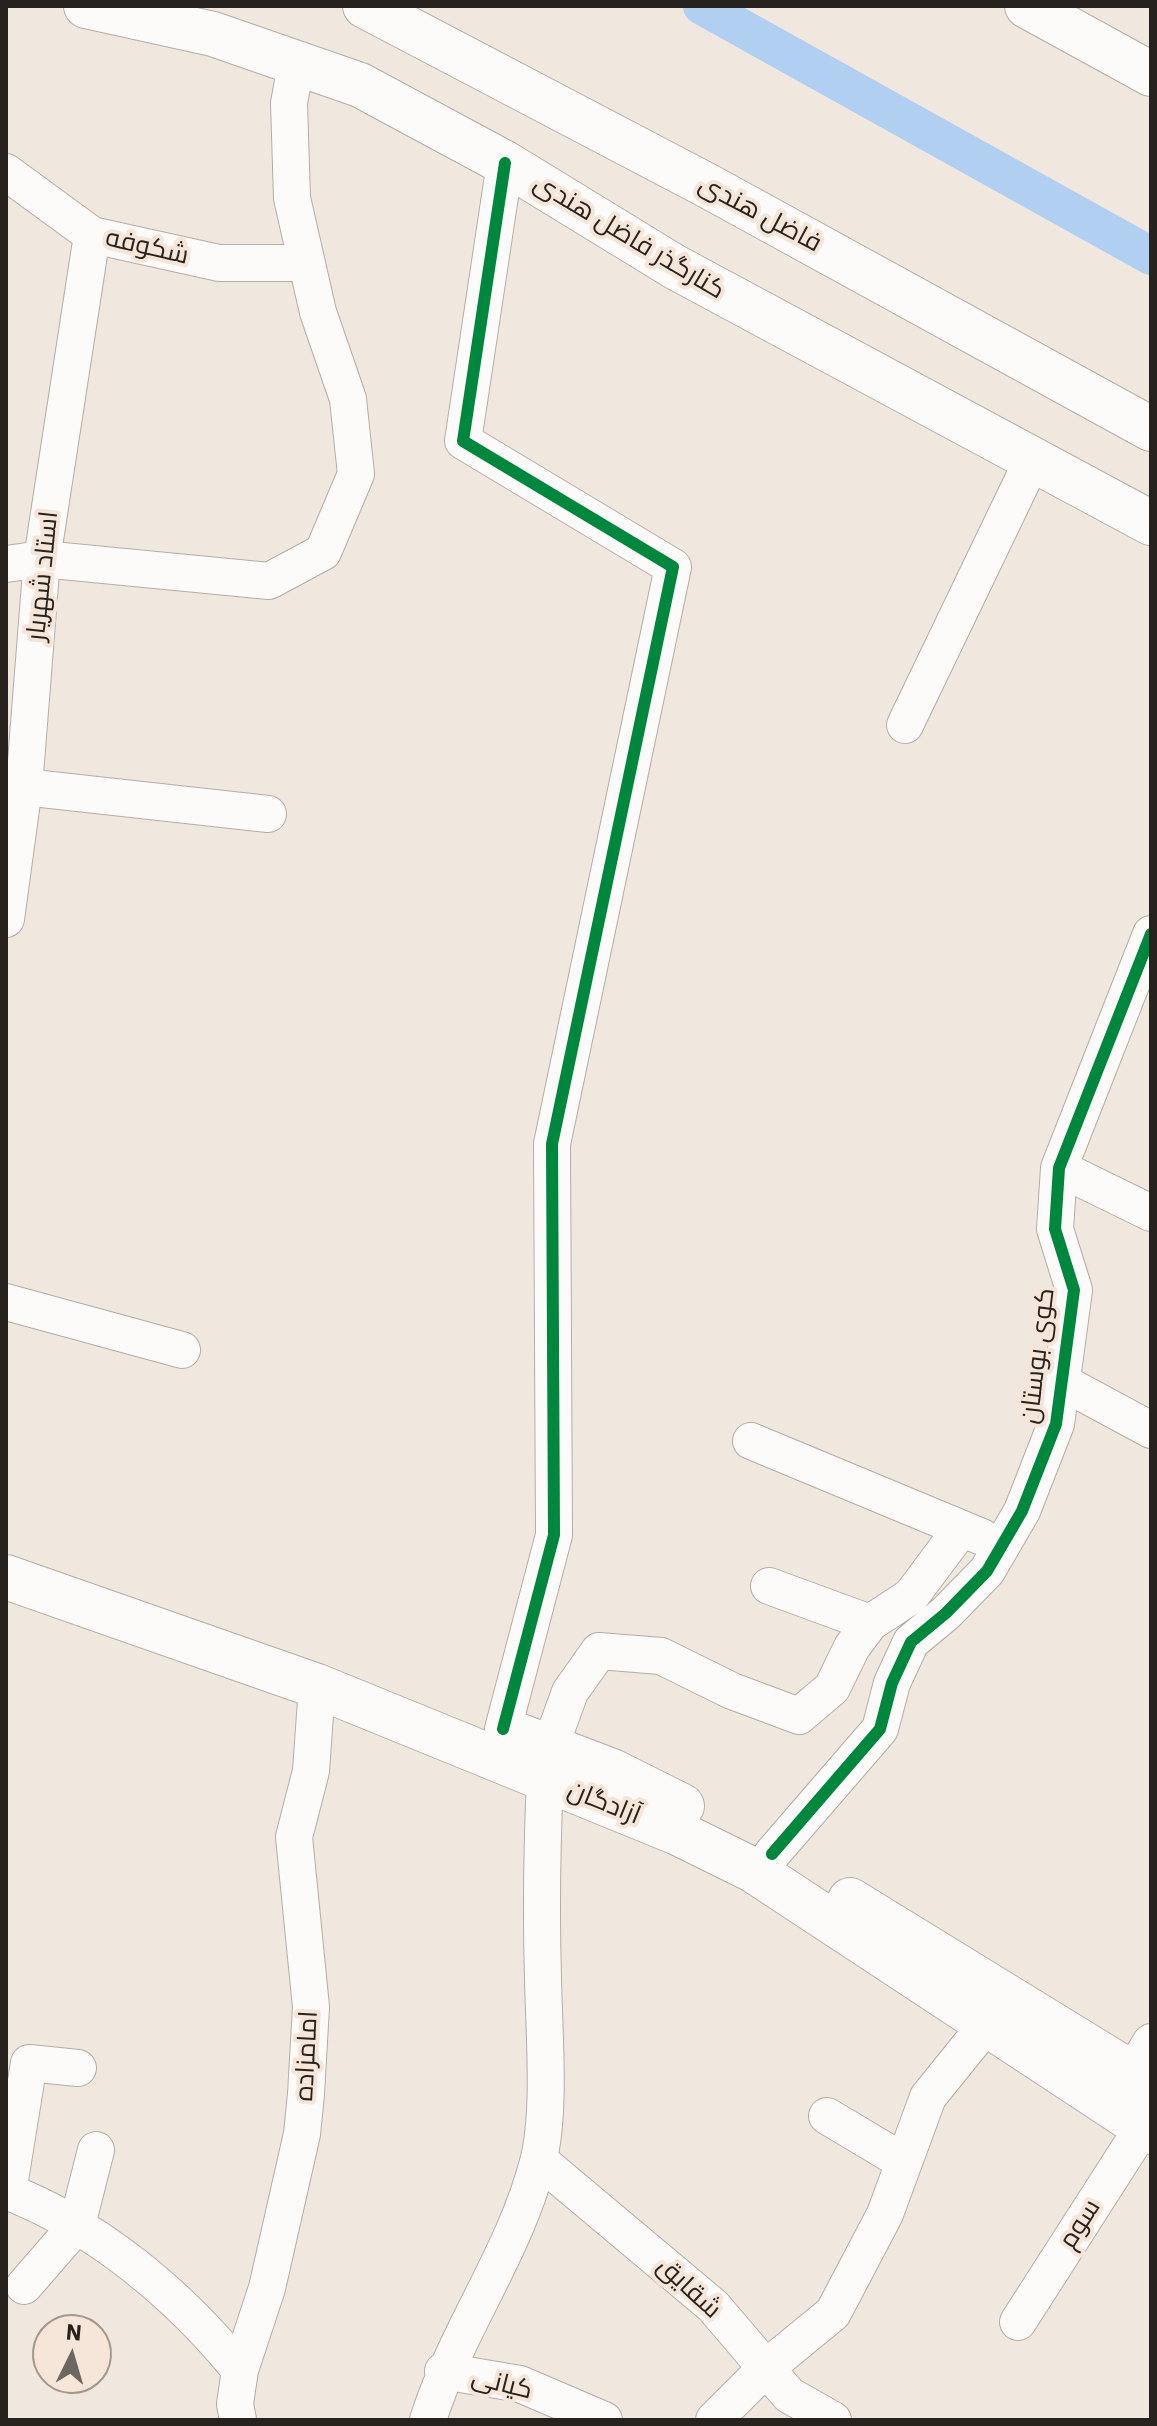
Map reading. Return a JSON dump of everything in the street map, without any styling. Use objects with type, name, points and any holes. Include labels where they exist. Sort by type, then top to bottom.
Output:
[{"type":"main road","name":"کنارگذر فاضل هندی","points":[[86,6],[213,34],[297,60],[360,85],[505,163],[675,267],[1151,523]]},
{"type":"main road","name":"فاضل هندی","points":[[365,6],[708,186],[1151,429]]},
{"type":"main road","points":[[1027,6],[1151,74]]},
{"type":"main road","name":"آزادگان","points":[[6,1549],[503,1729],[548,1763],[753,1870],[987,2024],[1146,2092]]},
{"type":"main road","name":"آزادگان","points":[[6,1577],[548,1763],[612,1771],[772,1854],[977,1975],[1146,2092]]},
{"type":"street","points":[[6,564],[42,559],[269,581],[323,552],[356,474],[348,399],[318,312],[292,198],[289,103],[297,60]]},
{"type":"street","points":[[503,1729],[554,1535],[552,1144],[673,567],[463,441],[505,163]]},
{"type":"street","name":"شکوفه","points":[[6,172],[92,235],[219,263],[307,263]]},
{"type":"street","name":"استاد شهریار","points":[[6,919],[15,786],[42,559],[92,235]]},
{"type":"street","points":[[905,725],[1032,461]]},
{"type":"street","points":[[15,786],[268,814]]},
{"type":"street","name":"کوی بوستان","points":[[772,1854],[880,1729],[892,1683],[911,1642],[946,1613],[987,1571],[1022,1511],[1056,1424],[1074,1290],[1055,1229],[1059,1168],[1151,934]]},
{"type":"street","points":[[1059,1168],[1151,1213]]},
{"type":"street","points":[[6,1302],[182,1350]]},
{"type":"street","points":[[1062,1382],[1151,1430]]},
{"type":"street","points":[[751,1441],[1002,1546]]},
{"type":"street","points":[[428,2420],[443,2371],[505,2245],[539,2160],[546,2073],[540,1885],[548,1763],[570,1692],[599,1651],[661,1656],[732,1691],[799,1716],[832,1688],[852,1647],[870,1623],[911,1596],[961,1529]]},
{"type":"street","points":[[769,1586],[870,1623]]},
{"type":"street","name":"امامزاده","points":[[235,2403],[267,2288],[302,2134],[311,2007],[294,1837],[311,1771],[317,1686]]},
{"type":"street","points":[[714,2420],[766,2368],[833,2313],[885,2214],[928,2097],[987,2024]]},
{"type":"street","points":[[78,2068],[29,2063],[7,2191],[77,2225],[132,2265],[212,2335],[235,2403]]},
{"type":"street","name":"سوم","points":[[1018,2322],[1146,2092]]},
{"type":"street","points":[[827,2116],[904,2162]]},
{"type":"street","points":[[24,2286],[77,2225],[96,2150]]},
{"type":"street","name":"شقایق","points":[[539,2160],[713,2306],[789,2395],[833,2420]]},
{"type":"street","name":"کیانی","points":[[443,2371],[520,2384],[604,2420]]},
{"type":"waterway","points":[[702,6],[1151,256]]},
{"type":"cycle path","points":[[503,1729],[554,1535],[552,1144],[673,567],[463,441],[505,163]]},
{"type":"cycle path","points":[[772,1854],[880,1729],[892,1683],[911,1642],[946,1613],[987,1571],[1022,1511],[1056,1424],[1074,1290],[1055,1229],[1059,1168],[1151,934]]}]
